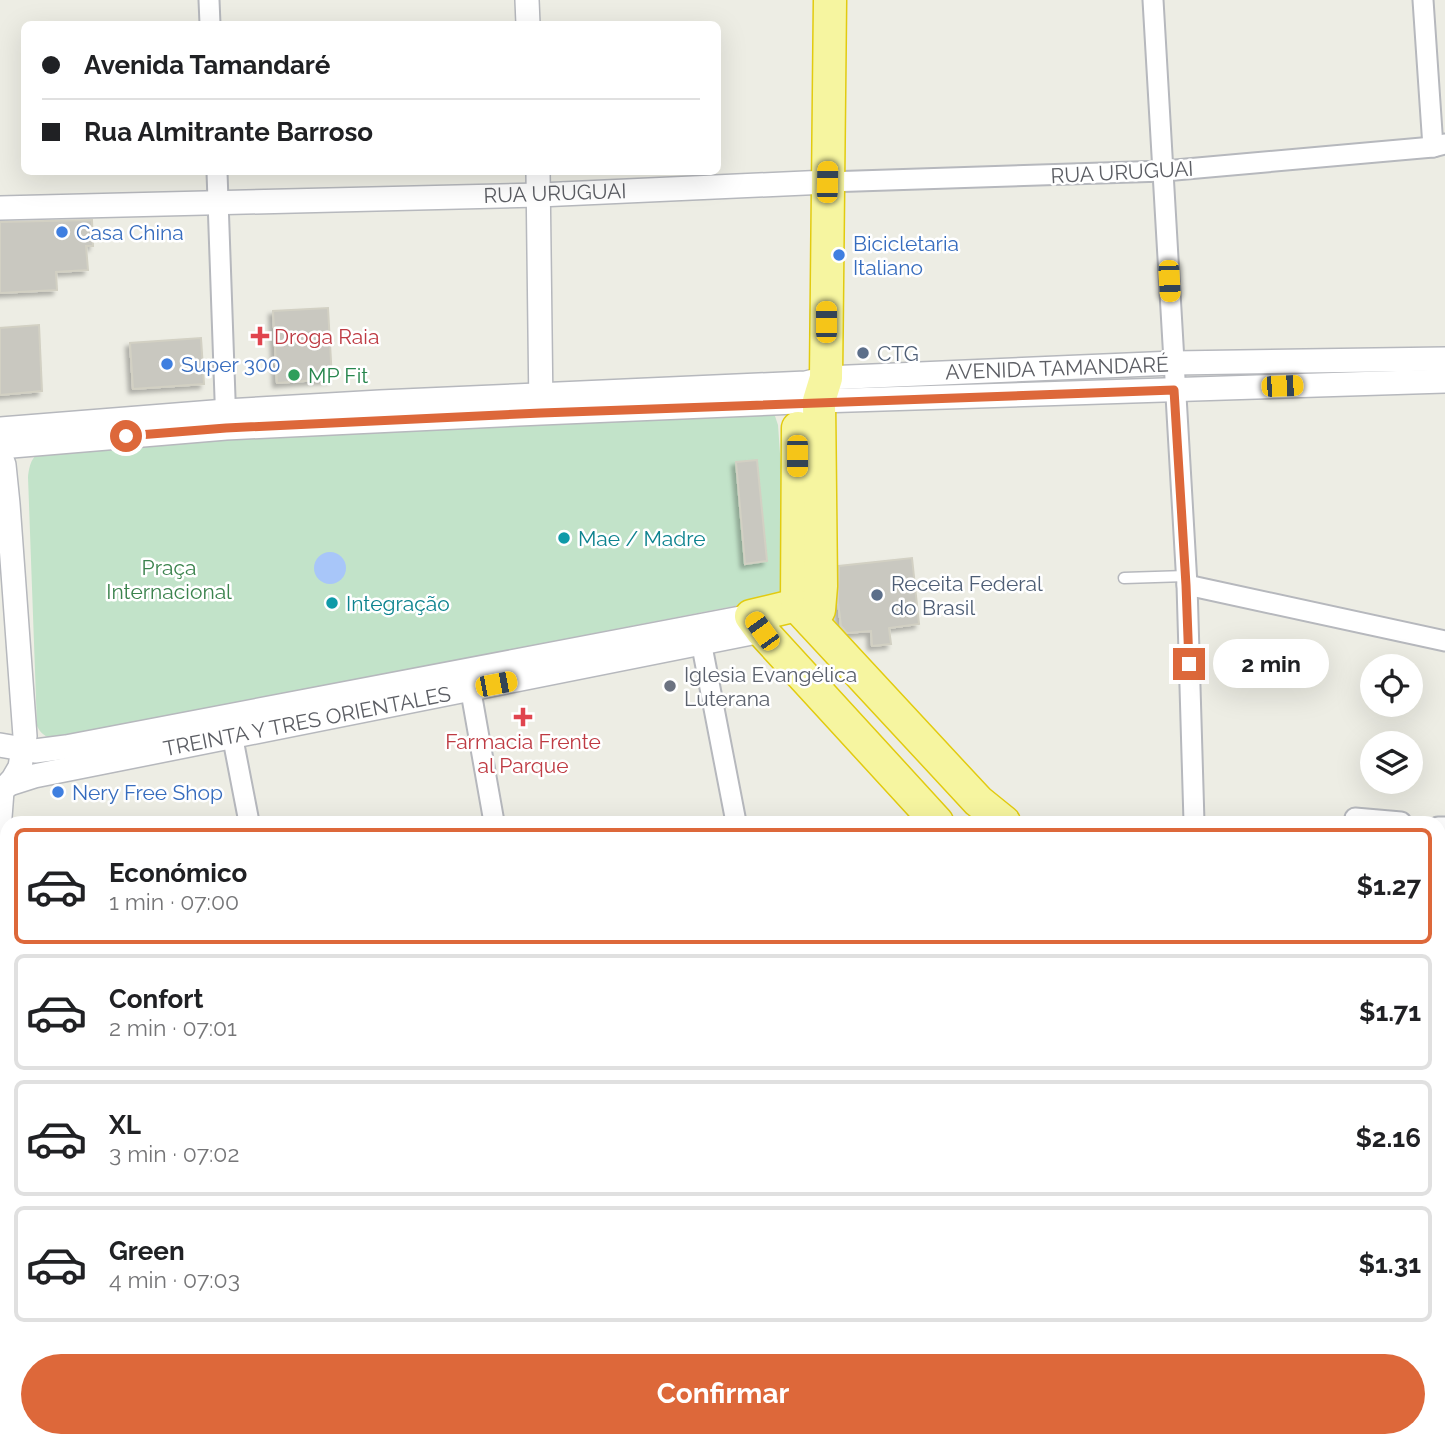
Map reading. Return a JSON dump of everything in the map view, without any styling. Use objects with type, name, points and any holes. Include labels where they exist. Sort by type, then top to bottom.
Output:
[{"type":"highway","points":[[808,0],[817,183]]},
{"type":"highway","points":[[830,0],[817,183],[812,392],[821,586],[819,610],[804,614],[978,801],[997,816]]},
{"type":"highway","name":"TREINTA Y TRES ORIENTALES","points":[[756,624],[804,614]]},
{"type":"highway","points":[[756,624],[932,816]]},
{"type":"street","points":[[209,0],[210,21]]},
{"type":"street","points":[[527,0],[528,21]]},
{"type":"street","points":[[1153,0],[1186,580],[1194,816]]},
{"type":"street","points":[[1423,0],[1439,146]]},
{"type":"street","name":"RUA URUGUAI","points":[[0,208],[539,195],[1164,171],[1439,146]]},
{"type":"street","points":[[216,175],[226,419]]},
{"type":"street","points":[[538,175],[541,404]]},
{"type":"street","name":"AVENIDA TAMANDARÉ","points":[[0,429],[812,392],[1174,363],[1445,359]]},
{"type":"street","name":"AVENIDA TAMANDARÉ","points":[[812,392],[1174,390],[1445,381]]},
{"type":"street","name":"AVENIDA TAMANDARÉ","points":[[0,447],[226,419]]},
{"type":"street","points":[[0,454],[4,465],[8,504],[7,747],[20,767],[4,789],[0,816]]},
{"type":"street","points":[[1186,580],[1445,641]]},
{"type":"street","name":"TREINTA Y TRES ORIENTALES","points":[[4,789],[34,776],[230,726],[756,624]]},
{"type":"street","points":[[700,635],[735,816]]},
{"type":"street","points":[[469,680],[493,816]]},
{"type":"street","points":[[230,726],[248,816]]},
{"type":"street","name":"TREINTA Y TRES ORIENTALES","points":[[7,747],[35,751],[230,726]]},
{"type":"lane","points":[[1124,578],[1186,580]]},
{"type":"green space","name":"Praça Internacional","points":[[765,413],[775,416],[778,425],[789,582],[777,595],[765,600],[59,740],[46,736],[37,726],[28,477],[33,460],[47,449]]},
{"type":"water","points":[[330,552],[341,557],[346,568],[341,579],[330,584],[319,579],[314,568],[319,557]]},
{"type":"building","points":[[92,220],[93,246],[86,246],[88,270],[56,272],[57,290],[0,293],[0,222]]},
{"type":"building","points":[[328,308],[332,379],[277,383],[273,311]]},
{"type":"building","points":[[39,325],[42,391],[0,395],[0,328]]},
{"type":"building","name":"Super 300","points":[[201,338],[204,384],[133,389],[130,343]]},
{"type":"building","points":[[757,460],[767,561],[745,564],[736,462]]},
{"type":"building","name":"Receita Federal do Brasil","points":[[912,558],[919,624],[889,628],[891,644],[872,646],[871,631],[847,633],[841,626],[838,602],[839,566]]},
{"type":"place","name":"Casa China","points":[[62,232]]},
{"type":"place","name":"Bicicletaria Italiano","points":[[839,255]]},
{"type":"place","name":"Droga Raia","points":[[260,336]]},
{"type":"place","name":"CTG","points":[[863,353]]},
{"type":"place","name":"Super 300","points":[[167,364]]},
{"type":"place","name":"MP Fit","points":[[294,375]]},
{"type":"place","name":"Mae / Madre","points":[[564,538]]},
{"type":"place","name":"Receita Federal do Brasil","points":[[877,595]]},
{"type":"place","name":"Integração","points":[[332,603]]},
{"type":"place","name":"Iglesia Evangélica Luterana","points":[[670,686]]},
{"type":"place","name":"Farmacia Frente al Parque","points":[[523,717]]},
{"type":"place","name":"Nery Free Shop","points":[[58,792]]},
{"type":"route","points":[[126,436],[226,428],[541,413],[1174,390],[1189,664]]}]
